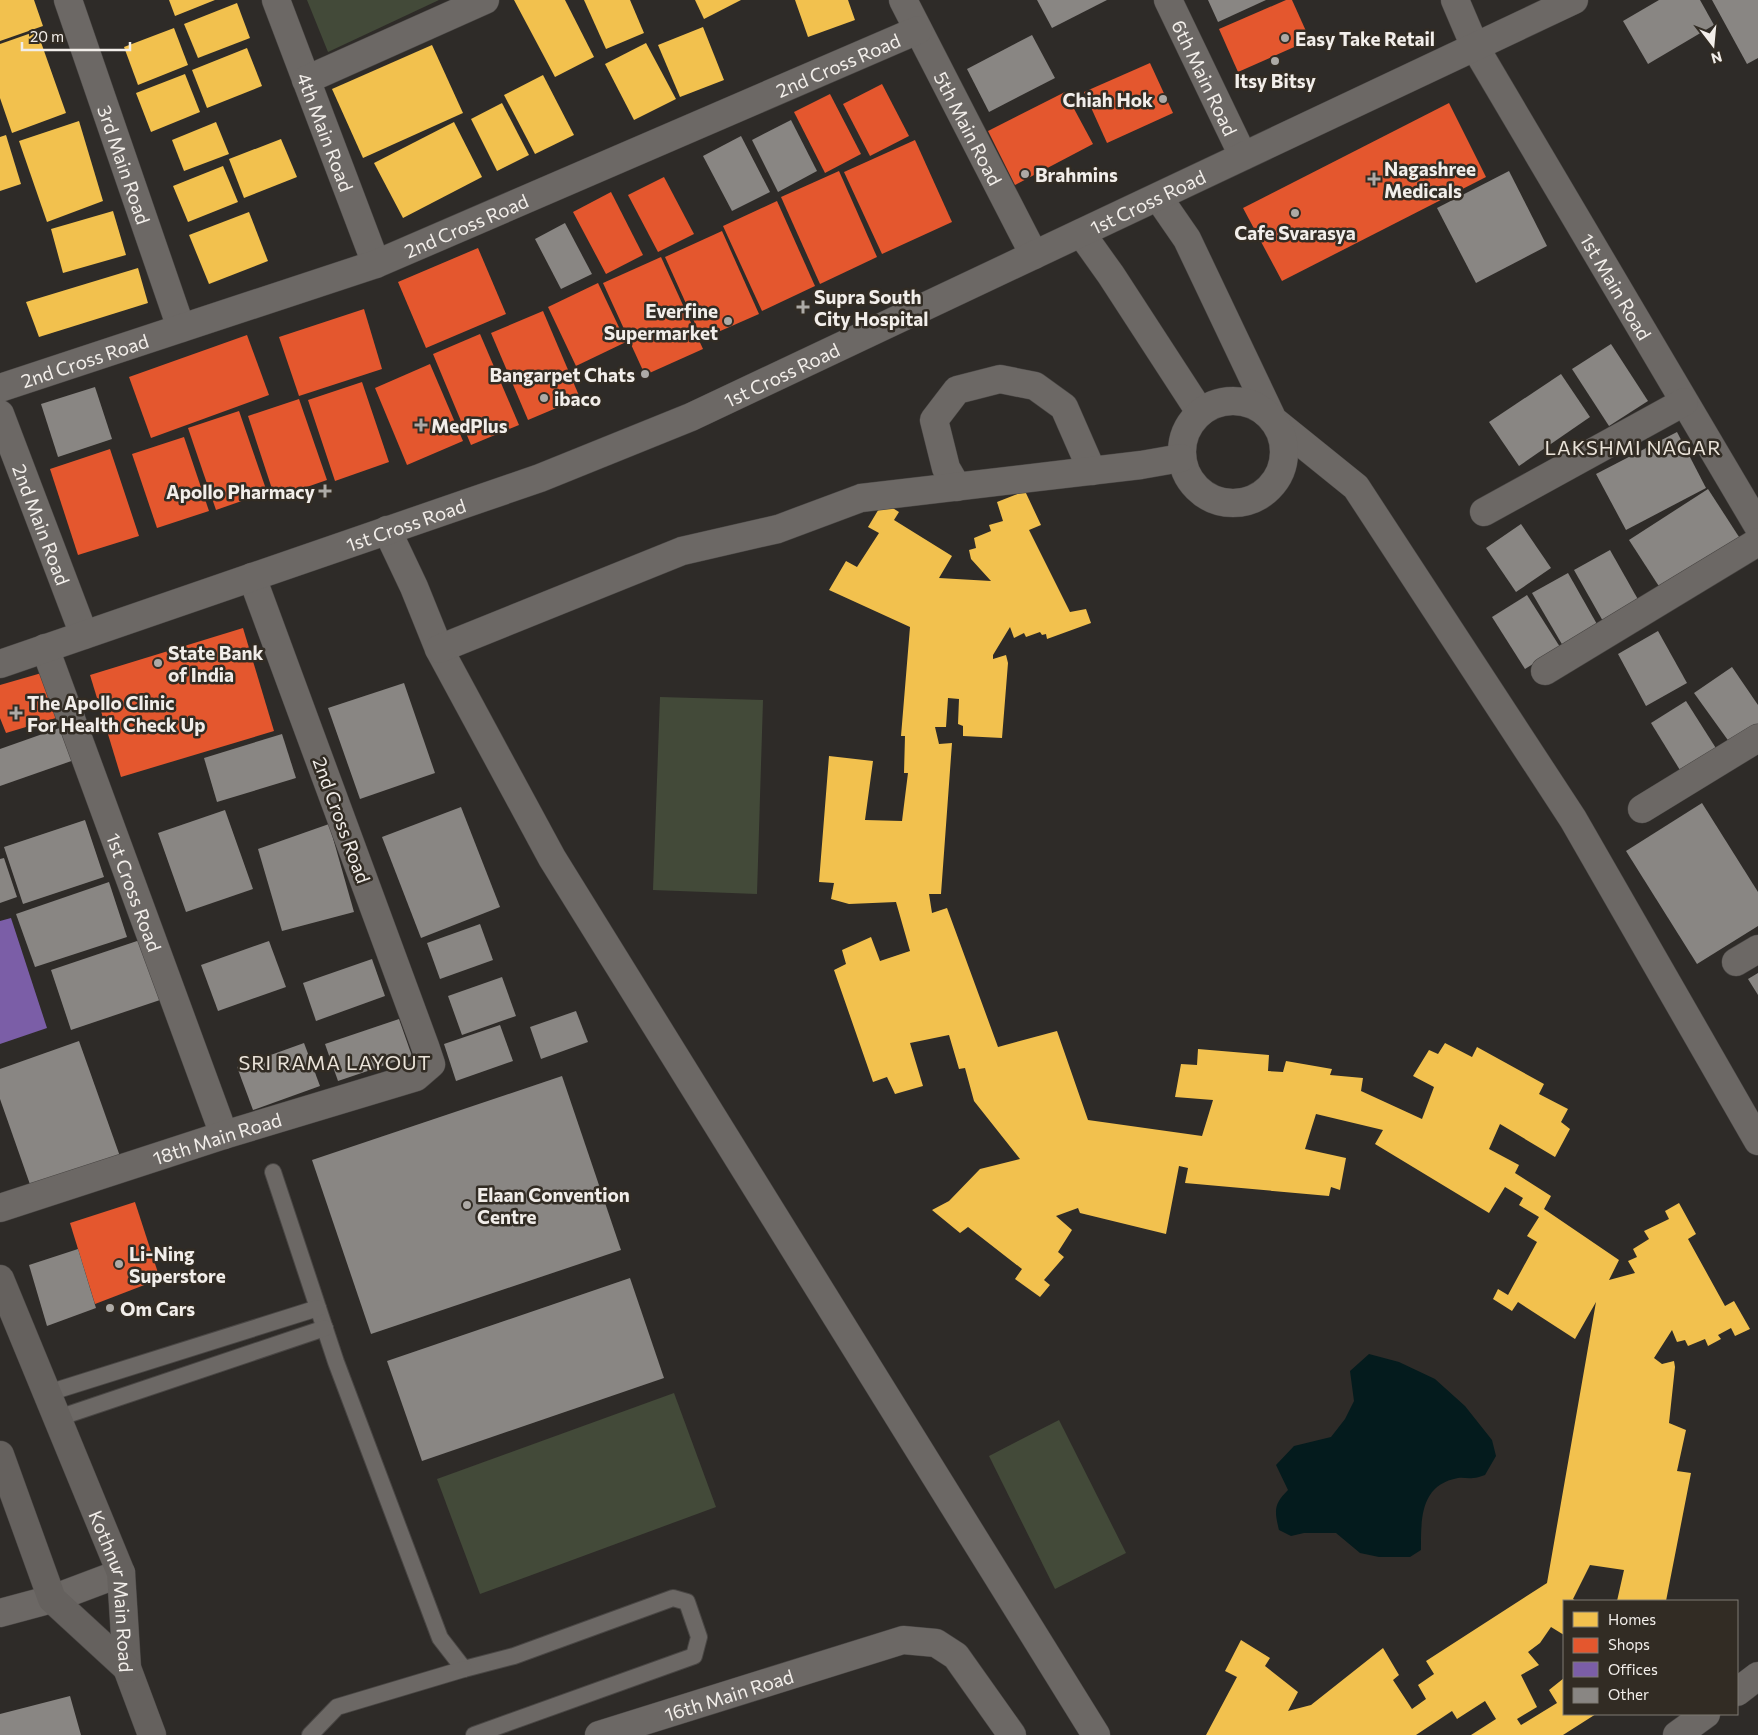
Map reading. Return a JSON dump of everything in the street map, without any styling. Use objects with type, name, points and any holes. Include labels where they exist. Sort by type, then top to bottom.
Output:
[{"type":"main road","name":"Kothnur Main Road","points":[[0,1279],[120,1573],[127,1668]]},
{"type":"main road","name":"Kothnur Main Road","points":[[0,1455],[52,1599],[127,1668]]},
{"type":"main road","points":[[127,1668],[152,1735]]},
{"type":"street","name":"3rd Main Road","points":[[68,0],[181,328]]},
{"type":"street","name":"4th Main Road","points":[[276,0],[376,264]]},
{"type":"street","points":[[306,80],[486,0]]},
{"type":"street","name":"5th Main Road","points":[[903,0],[1034,255]]},
{"type":"street","name":"6th Main Road","points":[[1168,0],[1243,156]]},
{"type":"street","name":"1st Main Road","points":[[1455,0],[1474,47],[1758,526]]},
{"type":"street","name":"1st Cross Road","points":[[0,664],[540,478],[691,417],[1574,0]]},
{"type":"street","name":"2nd Cross Road","points":[[0,388],[376,264],[918,30]]},
{"type":"street","points":[[1158,197],[1187,239],[1273,420],[1281,434],[1284,450],[1282,467],[1274,483],[1261,494],[1245,501],[1228,503],[1211,498],[1197,488],[1186,474],[1182,458],[1183,441],[1189,424],[1200,412],[1214,404],[1230,400],[1246,402],[1261,409],[1273,420],[1356,487],[1573,819],[1758,1141]]},
{"type":"street","points":[[1081,233],[1111,275],[1200,412]]},
{"type":"street","points":[[957,487],[946,468],[934,420],[957,390],[1000,380],[1035,386],[1064,407],[1092,471]]},
{"type":"street","points":[[1484,512],[1684,402]]},
{"type":"street","name":"2nd Main Road","points":[[0,414],[84,635]]},
{"type":"street","points":[[439,650],[682,551],[778,529],[861,498],[1092,471],[1182,458]]},
{"type":"street","points":[[387,530],[414,587],[439,650],[552,858],[1096,1735]]},
{"type":"street","points":[[1545,671],[1758,542]]},
{"type":"street","name":"2nd Cross Road","points":[[252,577],[431,1064]]},
{"type":"street","name":"1st Cross Road","points":[[45,648],[224,1135]]},
{"type":"street","points":[[1642,809],[1758,738]]},
{"type":"street","name":"18th Main Road","points":[[0,1208],[224,1135],[416,1077],[431,1064]]},
{"type":"street","points":[[0,1613],[52,1599],[120,1573]]},
{"type":"street","name":"16th Main Road","points":[[599,1735],[903,1640],[936,1643],[956,1656],[1012,1735]]},
{"type":"street","points":[[1738,1691],[1758,1676]]},
{"type":"street","points":[[1677,1735],[1705,1715]]},
{"type":"lane","points":[[273,1172],[325,1328],[440,1638],[464,1669]]},
{"type":"lane","points":[[53,1406],[318,1308]]},
{"type":"lane","points":[[53,1406],[325,1328]]},
{"type":"lane","points":[[310,1735],[337,1707],[514,1656],[673,1598],[688,1602],[699,1637],[694,1656],[474,1735]]},
{"type":"green space","points":[[307,0],[439,0],[328,52]]},
{"type":"green space","points":[[660,697],[763,700],[757,894],[653,890]]},
{"type":"green space","points":[[674,1393],[716,1507],[480,1594],[437,1479]]},
{"type":"green space","points":[[1059,1420],[1126,1553],[1055,1589],[989,1456]]},
{"type":"water","points":[[1369,1354],[1399,1362],[1435,1379],[1465,1406],[1492,1440],[1496,1456],[1485,1475],[1474,1478],[1458,1478],[1436,1488],[1425,1505],[1421,1527],[1421,1550],[1410,1557],[1379,1557],[1360,1553],[1336,1533],[1304,1533],[1291,1536],[1279,1530],[1277,1523],[1276,1508],[1280,1499],[1288,1490],[1276,1465],[1294,1446],[1331,1437],[1345,1419],[1354,1401],[1350,1371]]},
{"type":"building: Homes","points":[[0,0],[34,0],[43,26],[0,41]]},
{"type":"building: Homes","points":[[169,0],[215,0],[175,16]]},
{"type":"building: Homes","points":[[514,0],[565,0],[594,57],[555,77]]},
{"type":"building: Homes","points":[[584,0],[630,0],[644,33],[606,49]]},
{"type":"building: Homes","points":[[695,0],[741,0],[704,19]]},
{"type":"building: Homes","points":[[795,0],[848,0],[855,20],[808,37]]},
{"type":"building: Homes","points":[[237,3],[250,38],[198,58],[184,24]]},
{"type":"building: Homes","points":[[703,27],[724,80],[680,97],[658,45]]},
{"type":"building: Homes","points":[[174,28],[188,65],[138,85],[124,47]]},
{"type":"building: Homes","points":[[37,31],[66,113],[12,133],[0,98],[0,44]]},
{"type":"building: Homes","points":[[646,43],[676,99],[634,120],[605,64]]},
{"type":"building: Homes","points":[[432,45],[463,113],[363,158],[332,89]]},
{"type":"building: Homes","points":[[247,48],[262,86],[207,108],[192,70]]},
{"type":"building: Homes","points":[[185,74],[200,112],[151,132],[136,93]]},
{"type":"building: Homes","points":[[543,75],[574,135],[535,154],[504,95]]},
{"type":"building: Homes","points":[[502,103],[529,155],[497,171],[471,119]]},
{"type":"building: Homes","points":[[79,121],[103,201],[47,222],[19,141]]},
{"type":"building: Homes","points":[[216,122],[229,154],[184,171],[172,140]]},
{"type":"building: Homes","points":[[454,122],[482,177],[403,218],[374,163]]},
{"type":"building: Homes","points":[[6,135],[21,184],[0,191],[0,137]]},
{"type":"building: Homes","points":[[281,139],[297,177],[244,198],[229,159]]},
{"type":"building: Homes","points":[[223,166],[238,202],[188,222],[173,186]]},
{"type":"building: Homes","points":[[113,211],[126,255],[63,273],[51,229]]},
{"type":"building: Homes","points":[[249,212],[268,261],[209,284],[189,235]]},
{"type":"building: Homes","points":[[138,268],[148,303],[39,337],[26,302]]},
{"type":"building: Homes","points":[[1025,491],[1041,525],[1029,530],[1070,612],[1086,609],[1091,623],[1047,639],[1046,634],[1042,635],[1040,632],[1026,637],[1024,633],[1014,638],[1010,627],[993,655],[993,659],[1006,655],[1008,663],[1002,738],[963,736],[963,726],[958,724],[959,699],[948,698],[946,727],[935,727],[939,744],[952,743],[941,894],[929,894],[932,913],[947,908],[998,1047],[1057,1031],[1088,1120],[1202,1136],[1213,1100],[1175,1097],[1181,1064],[1197,1065],[1198,1049],[1269,1055],[1268,1071],[1283,1072],[1286,1061],[1332,1069],[1330,1075],[1363,1078],[1361,1091],[1422,1119],[1434,1087],[1413,1076],[1429,1050],[1438,1054],[1445,1043],[1472,1057],[1477,1047],[1544,1084],[1539,1094],[1568,1109],[1561,1122],[1570,1129],[1555,1157],[1500,1124],[1489,1149],[1519,1165],[1515,1173],[1551,1196],[1544,1209],[1619,1260],[1609,1280],[1635,1273],[1628,1261],[1637,1257],[1633,1249],[1649,1239],[1644,1231],[1669,1219],[1665,1211],[1679,1203],[1696,1234],[1688,1239],[1725,1306],[1734,1301],[1750,1329],[1735,1336],[1731,1328],[1718,1335],[1721,1339],[1708,1346],[1705,1339],[1688,1346],[1685,1340],[1677,1342],[1672,1330],[1654,1358],[1662,1364],[1674,1361],[1669,1423],[1686,1430],[1677,1471],[1691,1473],[1666,1600],[1617,1600],[1624,1570],[1590,1565],[1573,1599],[1574,1600],[1563,1600],[1563,1634],[1551,1627],[1540,1643],[1528,1652],[1539,1665],[1521,1675],[1537,1707],[1517,1719],[1521,1725],[1557,1703],[1549,1690],[1563,1679],[1563,1715],[1594,1715],[1563,1735],[1471,1735],[1496,1719],[1485,1701],[1457,1719],[1452,1711],[1416,1735],[1206,1735],[1237,1677],[1225,1671],[1241,1640],[1270,1658],[1265,1666],[1298,1692],[1288,1711],[1311,1705],[1383,1648],[1399,1675],[1393,1680],[1412,1709],[1426,1699],[1418,1685],[1434,1674],[1426,1661],[1547,1583],[1596,1302],[1575,1339],[1518,1302],[1512,1311],[1493,1299],[1498,1289],[1508,1295],[1537,1242],[1527,1236],[1539,1217],[1519,1205],[1523,1198],[1505,1187],[1489,1213],[1375,1144],[1383,1130],[1316,1114],[1305,1149],[1346,1158],[1340,1190],[1331,1187],[1329,1196],[1185,1183],[1188,1168],[1179,1166],[1166,1234],[1080,1213],[1078,1208],[1056,1216],[1072,1230],[1058,1252],[1064,1257],[1044,1280],[1050,1285],[1040,1297],[1015,1279],[1022,1269],[968,1227],[960,1233],[932,1210],[949,1201],[980,1169],[1020,1159],[974,1101],[965,1068],[959,1069],[949,1035],[910,1043],[923,1086],[895,1094],[887,1077],[873,1082],[834,970],[846,964],[842,950],[871,937],[880,961],[910,951],[896,902],[849,904],[831,899],[834,883],[819,882],[829,756],[873,761],[865,820],[902,821],[908,773],[904,773],[905,736],[901,736],[910,627],[829,590],[846,561],[857,567],[879,533],[868,527],[883,502],[899,512],[894,520],[952,556],[939,578],[991,581],[971,559],[969,550],[976,548],[974,538],[991,531],[989,525],[1003,521],[997,502]]},
{"type":"building: Shops","points":[[1286,0],[1292,0],[1310,40],[1238,72],[1219,29]]},
{"type":"building: Shops","points":[[1150,63],[1173,113],[1107,143],[1084,92]]},
{"type":"building: Shops","points":[[882,84],[909,136],[870,156],[843,104]]},
{"type":"building: Shops","points":[[1065,92],[1093,144],[1015,185],[988,131]]},
{"type":"building: Shops","points":[[830,94],[861,154],[825,173],[794,112]]},
{"type":"building: Shops","points":[[1449,103],[1486,177],[1282,281],[1243,208]]},
{"type":"building: Shops","points":[[915,140],[952,222],[882,254],[844,172]]},
{"type":"building: Shops","points":[[839,171],[877,257],[820,284],[781,197]]},
{"type":"building: Shops","points":[[664,177],[694,234],[658,252],[628,195]]},
{"type":"building: Shops","points":[[611,192],[643,255],[606,274],[573,212]]},
{"type":"building: Shops","points":[[777,201],[815,286],[762,311],[723,226]]},
{"type":"building: Shops","points":[[722,231],[759,314],[702,339],[665,257]]},
{"type":"building: Shops","points":[[478,248],[506,314],[426,348],[398,282]]},
{"type":"building: Shops","points":[[661,257],[703,349],[645,375],[603,283]]},
{"type":"building: Shops","points":[[598,283],[626,342],[576,366],[548,307]]},
{"type":"building: Shops","points":[[364,309],[382,369],[299,396],[279,337]]},
{"type":"building: Shops","points":[[543,311],[580,398],[528,420],[491,333]]},
{"type":"building: Shops","points":[[480,334],[519,425],[471,445],[433,354]]},
{"type":"building: Shops","points":[[247,335],[269,395],[151,438],[129,377]]},
{"type":"building: Shops","points":[[430,364],[463,441],[407,465],[375,388]]},
{"type":"building: Shops","points":[[362,382],[389,462],[335,481],[308,400]]},
{"type":"building: Shops","points":[[299,399],[327,480],[275,498],[248,416]]},
{"type":"building: Shops","points":[[239,411],[267,492],[216,510],[188,428]]},
{"type":"building: Shops","points":[[184,437],[209,511],[157,528],[132,454]]},
{"type":"building: Shops","points":[[110,449],[139,536],[78,555],[50,469]]},
{"type":"building: Shops","points":[[243,628],[274,731],[121,777],[90,675]]},
{"type":"building: Shops","points":[[52,670],[66,715],[6,733],[0,718],[0,685]]},
{"type":"building: Shops","name":"Li-Ning Superstore","points":[[135,1202],[160,1279],[95,1304],[70,1223]]},
{"type":"building: Offices","points":[[11,918],[47,1028],[0,1044],[0,921]]},
{"type":"building: Other","points":[[1037,0],[1107,0],[1052,28]]},
{"type":"building: Other","points":[[1208,0],[1266,0],[1218,22]]},
{"type":"building: Other","points":[[1659,0],[1700,0],[1714,25],[1648,64],[1623,21]]},
{"type":"building: Other","points":[[1712,0],[1758,0],[1758,58],[1747,64]]},
{"type":"building: Other","points":[[1032,35],[1055,78],[989,112],[967,69]]},
{"type":"building: Other","points":[[791,120],[817,171],[778,192],[752,140]]},
{"type":"building: Other","points":[[741,136],[770,192],[732,211],[703,156]]},
{"type":"building: Other","points":[[1509,171],[1547,246],[1476,283],[1437,208]]},
{"type":"building: Other","points":[[565,223],[592,274],[561,289],[535,239]]},
{"type":"building: Other","points":[[1611,344],[1648,401],[1609,426],[1572,369]]},
{"type":"building: Other","points":[[1561,374],[1590,417],[1519,466],[1489,422]]},
{"type":"building: Other","points":[[95,387],[112,439],[58,457],[41,404]]},
{"type":"building: Other","points":[[1677,432],[1706,488],[1626,530],[1596,474]]},
{"type":"building: Other","points":[[1708,489],[1741,540],[1662,591],[1629,540]]},
{"type":"building: Other","points":[[1521,524],[1551,568],[1516,592],[1486,548]]},
{"type":"building: Other","points":[[1610,550],[1640,603],[1604,623],[1574,570]]},
{"type":"building: Other","points":[[1568,573],[1598,626],[1563,646],[1532,593]]},
{"type":"building: Other","points":[[1527,595],[1560,647],[1525,669],[1492,617]]},
{"type":"building: Other","points":[[1658,631],[1687,683],[1646,706],[1618,654]]},
{"type":"building: Other","points":[[1732,667],[1758,705],[1758,735],[1735,750],[1694,693]]},
{"type":"building: Other","points":[[404,683],[435,773],[360,799],[328,708]]},
{"type":"building: Other","points":[[1686,701],[1719,753],[1683,775],[1651,723]]},
{"type":"building: Other","points":[[68,725],[80,758],[0,786],[0,749]]},
{"type":"building: Other","points":[[282,734],[296,778],[217,802],[204,758]]},
{"type":"building: Other","points":[[1702,803],[1758,892],[1758,926],[1697,964],[1626,851]]},
{"type":"building: Other","points":[[461,807],[500,907],[421,938],[382,837]]},
{"type":"building: Other","points":[[225,810],[253,889],[186,912],[158,833]]},
{"type":"building: Other","points":[[85,820],[104,877],[23,904],[4,847]]},
{"type":"building: Other","points":[[329,824],[354,912],[282,931],[258,849]]},
{"type":"building: Other","points":[[4,858],[17,897],[0,903],[0,859]]},
{"type":"building: Other","points":[[109,882],[127,937],[35,967],[16,914]]},
{"type":"building: Other","points":[[480,924],[493,960],[440,979],[427,943]]},
{"type":"building: Other","points":[[140,940],[160,1000],[71,1030],[51,970]]},
{"type":"building: Other","points":[[269,941],[286,987],[218,1011],[201,965]]},
{"type":"building: Other","points":[[372,959],[385,996],[316,1021],[303,983]]},
{"type":"building: Other","points":[[1758,973],[1758,995],[1748,979]]},
{"type":"building: Other","points":[[502,977],[516,1016],[462,1035],[448,996]]},
{"type":"building: Other","points":[[576,1011],[588,1042],[541,1059],[530,1027]]},
{"type":"building: Other","points":[[399,1019],[412,1056],[338,1081],[325,1044]]},
{"type":"building: Other","points":[[500,1025],[513,1061],[456,1081],[444,1044]]},
{"type":"building: Other","points":[[79,1041],[122,1162],[33,1193],[0,1099],[0,1069]]},
{"type":"building: Other","points":[[304,1043],[320,1086],[253,1110],[237,1067]]},
{"type":"building: Other","name":"Elaan Convention Centre","points":[[562,1076],[621,1250],[371,1334],[312,1160]]},
{"type":"building: Other","points":[[78,1249],[96,1308],[47,1326],[29,1265]]},
{"type":"building: Other","name":"Elaan Convention Centre","points":[[630,1278],[664,1378],[422,1461],[387,1361]]},
{"type":"building: Other","points":[[70,1696],[81,1735],[0,1735],[0,1714]]},
{"type":"place","name":"Easy Take Retail","points":[[1285,38]]},
{"type":"place","name":"Itsy Bitsy","points":[[1275,61]]},
{"type":"place","name":"Chiah Hok","points":[[1163,99]]},
{"type":"place","name":"Brahmins","points":[[1025,174]]},
{"type":"place","name":"Nagashree Medicals","points":[[1374,179]]},
{"type":"place","name":"Cafe Svarasya","points":[[1295,213]]},
{"type":"place","name":"Supra South City Hospital","points":[[803,307]]},
{"type":"place","name":"Everfine Supermarket","points":[[728,321]]},
{"type":"place","name":"Bangarpet Chats","points":[[645,374]]},
{"type":"place","name":"ibaco","points":[[544,398]]},
{"type":"place","name":"MedPlus","points":[[421,425]]},
{"type":"place","name":"Apollo Pharmacy","points":[[325,491]]},
{"type":"place","name":"State Bank of India","points":[[158,663]]},
{"type":"place","name":"The Apollo Clinic For Health Check Up","points":[[16,713]]},
{"type":"place","name":"Elaan Convention Centre","points":[[467,1205]]},
{"type":"place","name":"Li-Ning Superstore","points":[[119,1264]]},
{"type":"place","name":"Om Cars","points":[[110,1308]]},
{"type":"district","name":"LAKSHMI NAGAR","points":[[1633,447]]},
{"type":"district","name":"SRI RAMA LAYOUT","points":[[335,1062]]}]
